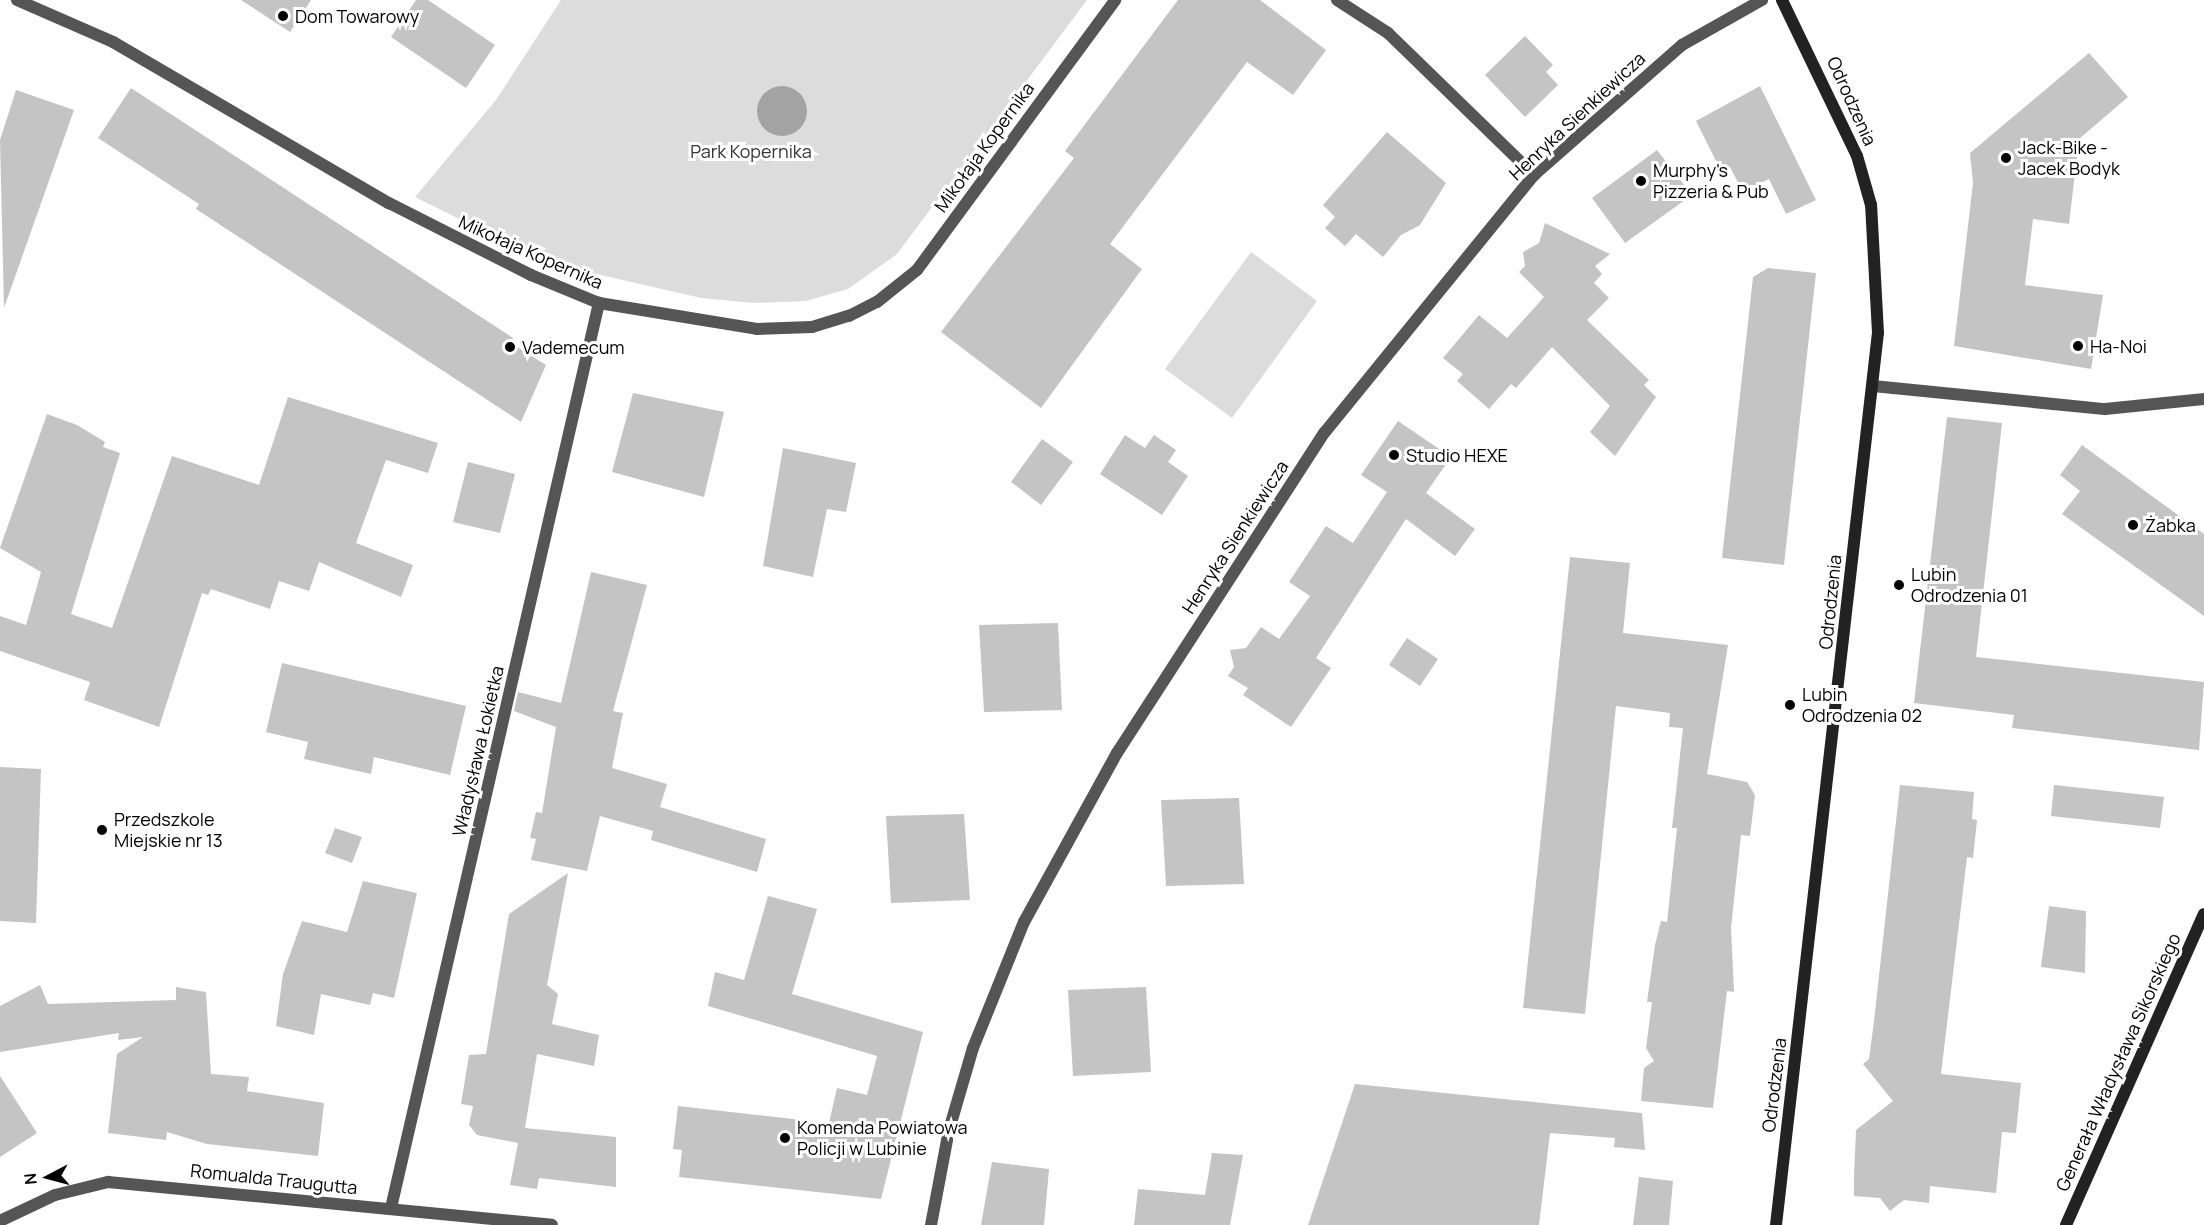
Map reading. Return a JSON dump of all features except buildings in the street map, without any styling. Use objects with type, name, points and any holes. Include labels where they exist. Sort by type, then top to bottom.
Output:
[{"type":"street","name":"Mikołaja Kopernika","points":[[17,0],[113,42],[468,245],[599,303],[757,329],[812,327],[877,302],[917,270],[1114,0]]},
{"type":"street","points":[[1337,0],[1388,33],[1534,175]]},
{"type":"street","name":"Henryka Sienkiewicza","points":[[931,1225],[949,1130],[994,989],[1116,753],[1325,432],[1534,175],[1682,45],[1762,0]]},
{"type":"street","name":"Odrodzenia","points":[[1776,1225],[1873,386],[1878,311],[1871,206],[1838,108],[1782,0]]},
{"type":"street","name":"Władysława Łokietka","points":[[391,1208],[599,303]]},
{"type":"street","points":[[1873,386],[2105,409],[2204,399]]},
{"type":"street","name":"Generała Władysława Sikorskiego","points":[[2066,1225],[2204,914]]},
{"type":"street","name":"Romualda Traugutta","points":[[0,1221],[55,1195],[108,1182],[552,1225]]},
{"type":"green space","name":"Park Kopernika","points":[[561,0],[1087,0],[897,254],[848,289],[806,301],[754,303],[701,298],[588,272],[522,250],[415,197],[496,100]]},
{"type":"green space","points":[[1251,252],[1317,301],[1232,418],[1165,369]]},
{"type":"shaded area","points":[[782,86],[791,88],[802,97],[807,111],[805,120],[796,131],[782,136],[773,134],[762,125],[757,111],[759,102],[768,91]]},
{"type":"place","name":"Dom Towarowy","points":[[283,16]]},
{"type":"place","name":"Jack-Bike - Jacek Bodyk","points":[[2006,158]]},
{"type":"place","name":"Murphy's Pizzeria & Pub","points":[[1641,181]]},
{"type":"place","name":"Ha-Noi","points":[[2078,346]]},
{"type":"place","name":"Vademecum","points":[[510,347]]},
{"type":"place","name":"Studio HEXE","points":[[1394,455]]},
{"type":"place","name":"Żabka","points":[[2133,525]]},
{"type":"place","name":"Lubin Odrodzenia 01","points":[[1899,585]]},
{"type":"place","name":"Lubin Odrodzenia 02","points":[[1790,705]]},
{"type":"place","name":"Przedszkole Miejskie nr 13","points":[[102,830]]},
{"type":"place","name":"Komenda Powiatowa Policji w Lubinie","points":[[785,1138]]}]
